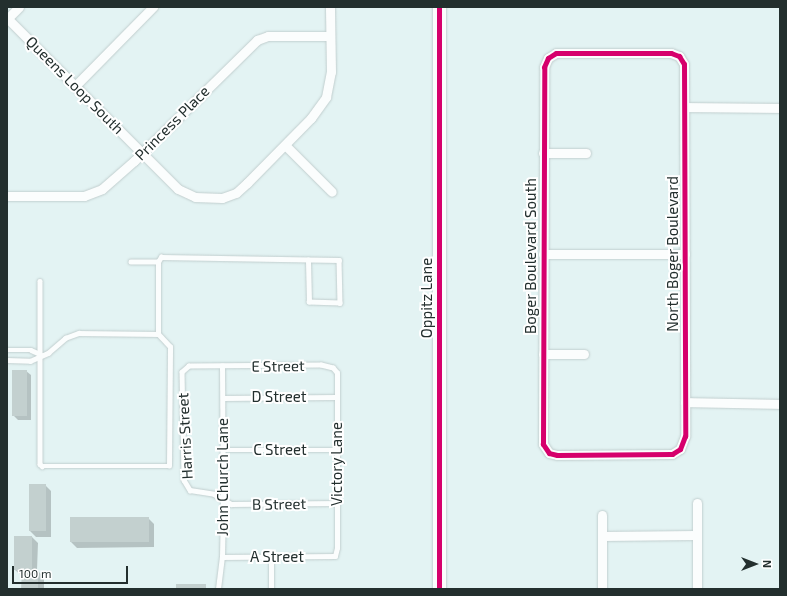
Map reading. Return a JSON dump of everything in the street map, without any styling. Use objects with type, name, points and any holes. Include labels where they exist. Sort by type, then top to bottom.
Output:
[{"type":"street","points":[[7,19],[19,7]]},
{"type":"street","points":[[76,85],[153,7]]},
{"type":"street","name":"Queens Loop South","points":[[7,19],[76,85],[187,196],[222,198],[236,192],[285,145],[311,118],[326,97],[331,72],[330,7]]},
{"type":"street","name":"Oppitz Lane","points":[[439,7],[439,589]]},
{"type":"street","name":"Princess Place","points":[[7,196],[84,196],[108,186],[256,40],[268,36],[330,36]]},
{"type":"street","name":"North Boger Boulevard","points":[[548,58],[560,53],[663,53],[675,54],[682,59],[685,68],[685,436],[680,449]]},
{"type":"street","name":"Boger Boulevard South","points":[[548,58],[544,67],[543,444],[549,453],[557,455],[672,454],[680,449]]},
{"type":"street","points":[[685,107],[780,108]]},
{"type":"street","points":[[285,145],[332,192]]},
{"type":"street","points":[[543,153],[586,153]]},
{"type":"street","points":[[543,254],[685,254]]},
{"type":"street","points":[[543,354],[584,354]]},
{"type":"street","points":[[685,402],[780,404]]},
{"type":"street","points":[[697,503],[697,589]]},
{"type":"street","points":[[602,515],[602,589]]},
{"type":"street","points":[[602,536],[696,534]]},
{"type":"lane","points":[[40,281],[40,464],[42,466],[169,466],[170,347],[158,334],[158,262],[161,257],[339,260],[340,303],[309,302],[308,260]]},
{"type":"lane","points":[[131,262],[158,262]]},
{"type":"lane","points":[[7,360],[30,361],[40,354],[48,353],[65,338],[79,333],[158,334]]},
{"type":"lane","points":[[7,350],[31,350],[40,354]]},
{"type":"lane","name":"E Street","points":[[182,372],[195,365],[321,365],[334,369]]},
{"type":"lane","name":"John Church Lane","points":[[218,589],[222,557],[222,366]]},
{"type":"lane","name":"Victory Lane","points":[[332,557],[335,556],[337,548],[337,373],[334,369]]},
{"type":"lane","name":"Harris Street","points":[[182,372],[184,480],[190,490],[214,494],[222,499]]},
{"type":"lane","name":"D Street","points":[[223,398],[336,397]]},
{"type":"lane","name":"C Street","points":[[223,450],[336,450]]},
{"type":"lane","name":"B Street","points":[[222,499],[231,504],[336,503]]},
{"type":"lane","name":"A Street","points":[[222,557],[332,557]]},
{"type":"lane","points":[[271,557],[271,589]]},
{"type":"building","points":[[12,370],[27,370],[27,416],[12,416]]},
{"type":"building","points":[[29,484],[46,484],[46,531],[29,531]]},
{"type":"building","points":[[70,517],[149,517],[149,542],[70,542]]},
{"type":"building","points":[[14,536],[32,536],[32,570],[38,570],[38,589],[21,589],[22,570],[14,570]]},
{"type":"building","points":[[176,584],[206,584],[206,589],[176,589]]},
{"type":"cycle path","points":[[439,7],[439,589]]},
{"type":"cycle path","points":[[556,53],[671,53],[679,56],[684,64],[685,436],[680,449],[672,454],[557,455],[549,453],[543,444],[544,67],[548,58],[556,53]]}]
